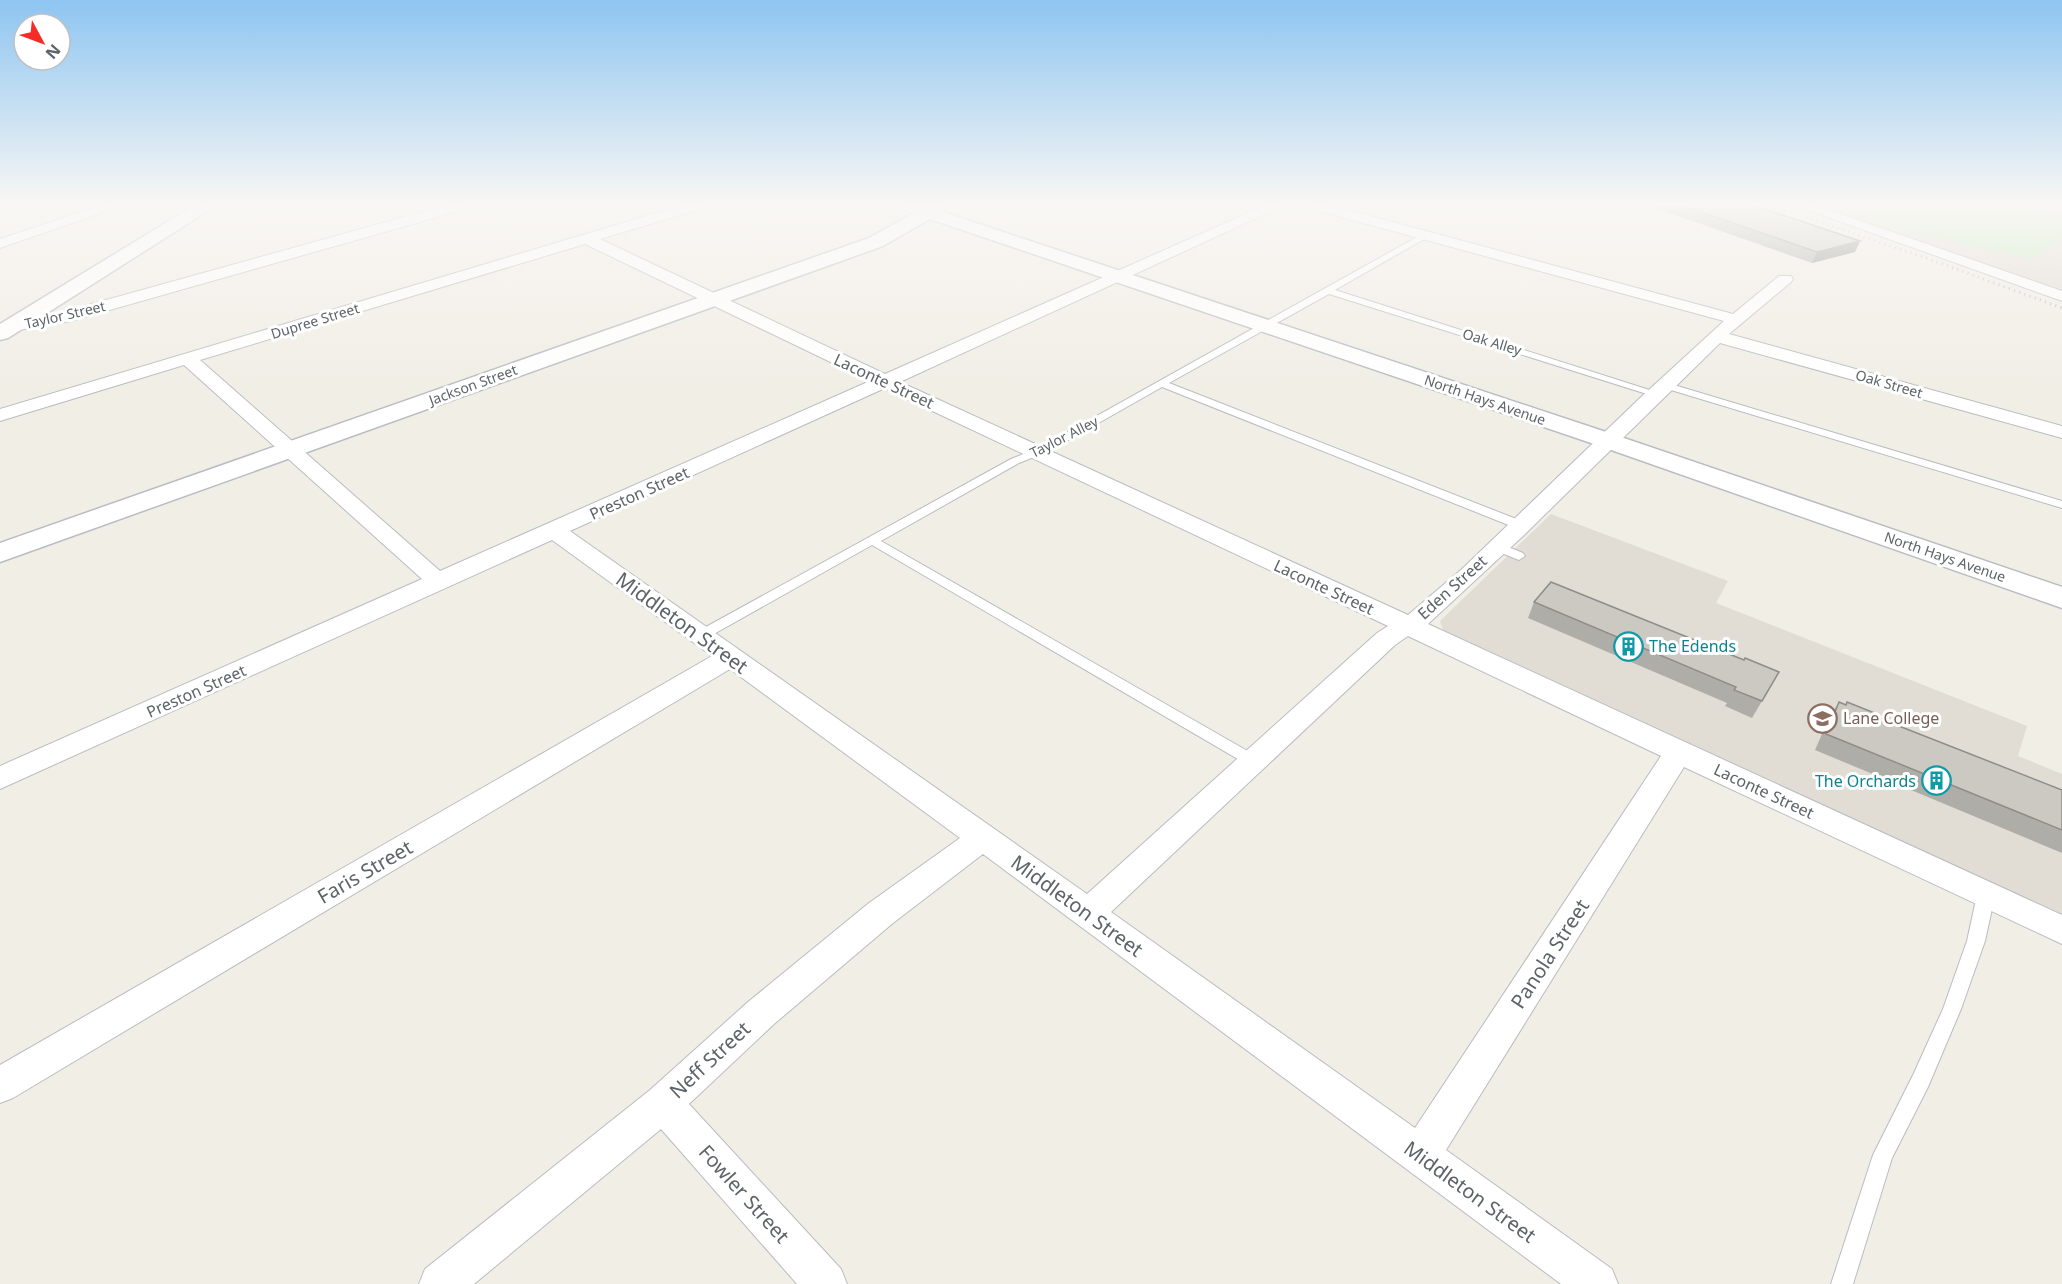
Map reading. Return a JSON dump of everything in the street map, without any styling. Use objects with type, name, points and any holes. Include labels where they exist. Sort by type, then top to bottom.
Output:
[{"type":"street","points":[[7,330],[112,265]]},
{"type":"street","name":"Taylor Street","points":[[7,330],[65,317],[252,265]]},
{"type":"street","name":"Dupree Street","points":[[0,414],[498,265]]},
{"type":"street","name":"Laconte Street","points":[[643,265],[885,382],[2062,930]]},
{"type":"street","name":"Jackson Street","points":[[0,553],[812,265]]},
{"type":"street","name":"North Hays Avenue","points":[[1089,265],[1266,327],[1606,440],[2062,598]]},
{"type":"street","name":"Preston Street","points":[[0,778],[555,531],[1141,265]]},
{"type":"street","points":[[1536,265],[1734,319]]},
{"type":"street","points":[[1978,265],[2062,296]]},
{"type":"street","name":"Eden Street","points":[[1088,914],[1386,639],[1422,617],[1508,551],[1520,525],[1606,440],[1734,319],[1785,279]]},
{"type":"street","name":"Oak Street","points":[[1716,336],[2062,432]]},
{"type":"street","points":[[188,359],[439,582]]},
{"type":"street","name":"Middleton Street","points":[[555,531],[1597,1284]]},
{"type":"street","name":"Faris Street","points":[[0,1085],[729,658]]},
{"type":"street","name":"Panola Street","points":[[1420,1156],[1679,751]]},
{"type":"street","name":"Neff Street","points":[[440,1284],[663,1103],[761,1013],[855,934],[982,838]]},
{"type":"street","name":"Fowler Street","points":[[663,1103],[826,1284]]},
{"type":"lane","name":"Taylor Alley","points":[[700,636],[1015,461],[1037,453],[1375,265]]},
{"type":"lane","name":"Oak Alley","points":[[1329,291],[2062,505]]},
{"type":"lane","points":[[1162,384],[1520,525]]},
{"type":"lane","points":[[873,541],[1253,761]]},
{"type":"lane","points":[[1842,1284],[1883,1155],[1921,1080],[1952,1009],[1976,941],[1986,895]]},
{"type":"shaded area","points":[[1982,265],[2062,265],[2062,293]]},
{"type":"shaded area","name":"Lane College","points":[[1551,514],[1728,581],[1716,603],[2027,726],[2018,756],[2062,774],[2062,915],[1443,630],[1440,621]]},
{"type":"building","points":[[1551,582],[1779,672],[1762,701],[1734,690],[1736,687],[1534,602]]},
{"type":"building","points":[[1839,702],[1846,705],[1847,702],[1877,714],[1876,717],[2062,790],[2062,830],[1826,734]]},
{"type":"railway","points":[[1945,265],[2062,308]]},
{"type":"place","name":"The Edends","points":[[1628,646]]},
{"type":"place","name":"Lane College","points":[[1822,718]]},
{"type":"place","name":"The Orchards","points":[[1937,781]]}]
